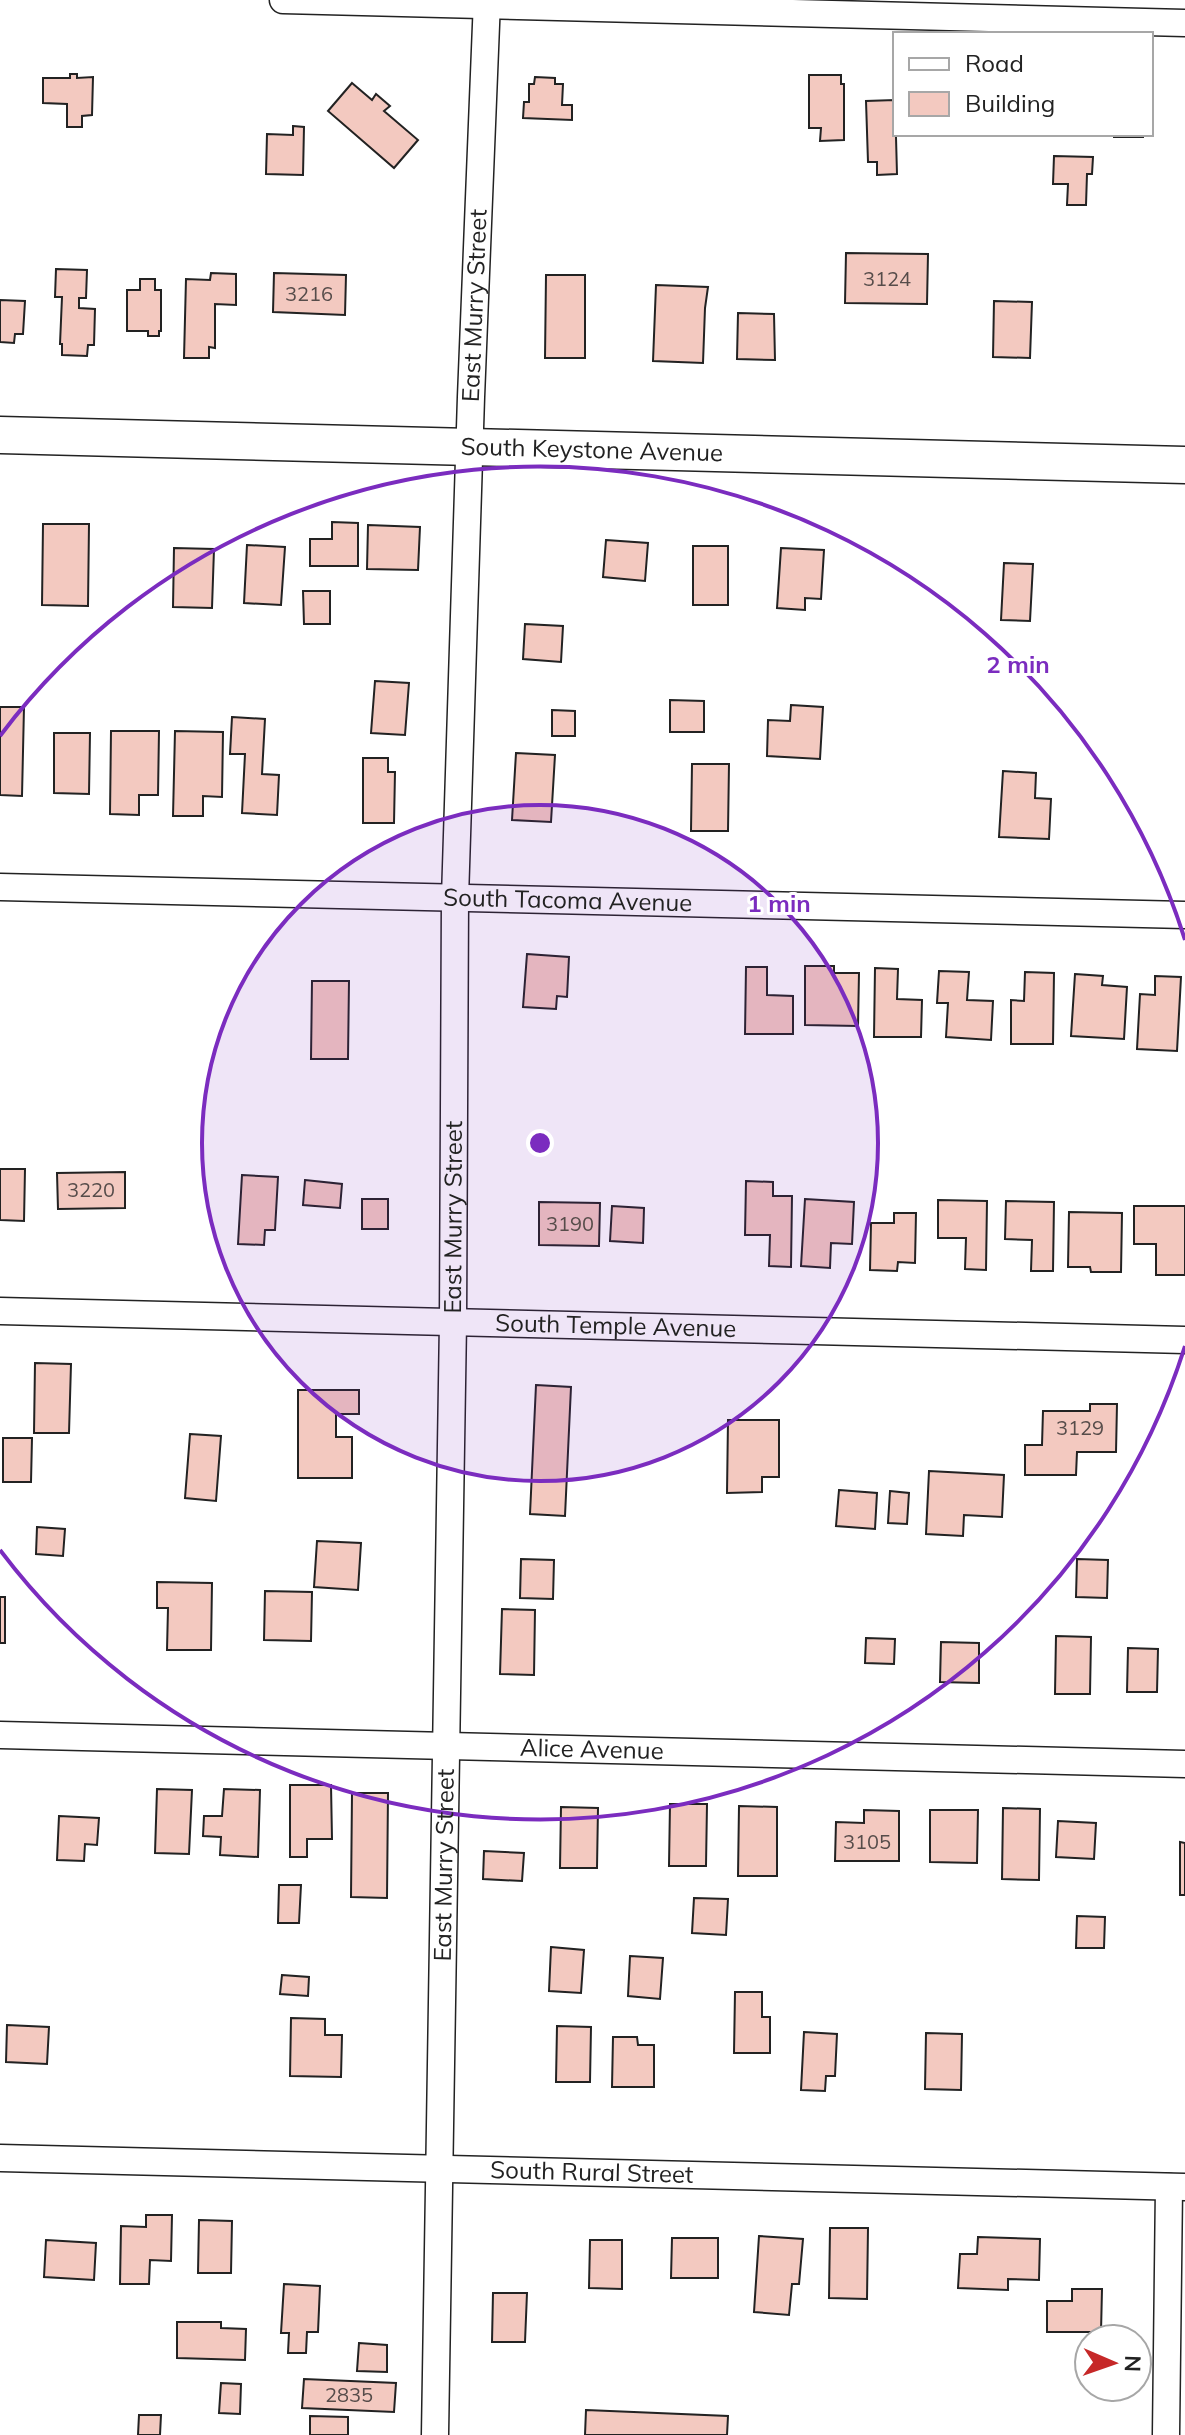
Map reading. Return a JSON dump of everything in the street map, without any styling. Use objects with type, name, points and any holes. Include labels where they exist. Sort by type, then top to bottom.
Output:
[{"type":"main road","name":"South Keystone Avenue","points":[[0,435],[1185,465]]},
{"type":"street","points":[[283,0],[487,2],[1185,23]]},
{"type":"street","name":"East Murry Street","points":[[435,2435],[453,1322],[455,898],[487,2]]},
{"type":"street","name":"South Tacoma Avenue","points":[[0,887],[1185,915]]},
{"type":"street","name":"South Temple Avenue","points":[[0,1311],[1185,1340]]},
{"type":"street","name":"Alice Avenue","points":[[0,1735],[1185,1764]]},
{"type":"street","name":"South Rural Street","points":[[0,2158],[1177,2187]]},
{"type":"street","points":[[1166,2435],[1177,2187]]},
{"type":"building","points":[[70,74],[77,74],[77,78],[93,77],[92,115],[82,116],[82,127],[67,127],[67,104],[43,103],[43,78],[70,78]]},
{"type":"building","points":[[809,75],[841,75],[841,84],[844,84],[844,140],[820,141],[821,128],[809,128]]},
{"type":"building","points":[[535,77],[555,78],[555,84],[563,84],[562,105],[572,105],[572,120],[523,118],[524,102],[529,102],[529,84],[534,84]]},
{"type":"building","points":[[352,83],[372,100],[376,94],[390,106],[384,111],[418,140],[394,168],[328,111]]},
{"type":"building","points":[[893,100],[897,174],[877,175],[877,162],[868,162],[866,101]]},
{"type":"building","points":[[293,126],[304,127],[303,175],[266,174],[267,134],[293,135]]},
{"type":"building","points":[[1054,156],[1093,157],[1092,174],[1087,174],[1086,205],[1067,205],[1068,184],[1053,184]]},
{"type":"building","points":[[846,253],[928,254],[927,304],[845,303]]},
{"type":"building","points":[[56,269],[87,270],[86,298],[79,298],[79,308],[95,309],[94,345],[88,345],[87,356],[62,355],[62,297],[55,297]]},
{"type":"building","points":[[211,273],[236,274],[236,305],[215,304],[215,348],[209,347],[209,358],[184,358],[186,279],[210,280]]},
{"type":"building","points":[[274,273],[346,275],[345,315],[273,312]]},
{"type":"building","points":[[546,275],[585,275],[585,358],[545,358]]},
{"type":"building","points":[[140,279],[155,279],[155,290],[161,290],[159,336],[148,336],[148,331],[127,331],[127,290],[140,290]]},
{"type":"building","points":[[656,285],[708,287],[703,363],[653,361]]},
{"type":"building","points":[[0,300],[25,301],[23,334],[15,334],[14,343],[0,342]]},
{"type":"building","points":[[994,301],[1032,302],[1030,358],[993,357]]},
{"type":"building","points":[[738,313],[774,314],[775,360],[737,359]]},
{"type":"building","points":[[332,522],[358,523],[358,566],[310,566],[310,539],[332,539]]},
{"type":"building","points":[[43,524],[89,524],[88,606],[42,605]]},
{"type":"building","points":[[368,525],[420,527],[418,570],[367,569]]},
{"type":"building","points":[[606,540],[648,543],[645,581],[603,577]]},
{"type":"building","points":[[247,545],[285,547],[281,605],[244,603]]},
{"type":"building","points":[[693,546],[728,546],[728,605],[693,605]]},
{"type":"building","points":[[174,548],[214,549],[212,608],[173,607]]},
{"type":"building","points":[[781,548],[824,550],[821,599],[805,598],[805,610],[777,608]]},
{"type":"building","points":[[1004,563],[1033,564],[1030,621],[1001,620]]},
{"type":"building","points":[[303,591],[330,591],[330,624],[304,624]]},
{"type":"building","points":[[525,624],[563,626],[561,662],[523,659]]},
{"type":"building","points":[[375,681],[409,683],[405,735],[371,733]]},
{"type":"building","points":[[670,700],[704,701],[704,732],[670,732]]},
{"type":"building","points":[[791,705],[823,707],[820,759],[767,756],[768,720],[790,721]]},
{"type":"building","points":[[0,707],[24,707],[22,796],[0,795]]},
{"type":"building","points":[[552,710],[575,711],[575,736],[552,736]]},
{"type":"building","points":[[232,717],[265,719],[262,774],[279,775],[277,815],[242,813],[245,754],[230,754]]},
{"type":"building","points":[[111,731],[159,731],[158,795],[139,795],[139,815],[110,814]]},
{"type":"building","points":[[175,731],[223,732],[222,797],[203,796],[203,816],[173,816]]},
{"type":"building","points":[[54,733],[90,733],[89,794],[54,793]]},
{"type":"building","points":[[516,753],[555,755],[551,822],[512,820]]},
{"type":"building","points":[[363,758],[388,758],[388,772],[395,772],[394,823],[363,823]]},
{"type":"building","points":[[692,764],[729,764],[728,831],[691,831]]},
{"type":"building","points":[[1003,771],[1036,773],[1035,798],[1051,799],[1049,839],[999,837]]},
{"type":"building","points":[[527,954],[569,957],[567,997],[557,996],[556,1009],[523,1007]]},
{"type":"building","points":[[805,966],[834,966],[834,973],[859,973],[858,1026],[805,1025]]},
{"type":"building","points":[[746,967],[767,967],[767,995],[793,996],[793,1034],[745,1034]]},
{"type":"building","points":[[875,968],[898,969],[897,999],[922,1000],[921,1037],[874,1037]]},
{"type":"building","points":[[939,971],[969,972],[967,1000],[993,1001],[991,1040],[946,1037],[948,1003],[937,1003]]},
{"type":"building","points":[[1025,972],[1054,973],[1053,1044],[1011,1044],[1011,1000],[1024,1001]]},
{"type":"building","points":[[1075,974],[1103,976],[1102,985],[1127,987],[1124,1039],[1071,1036]]},
{"type":"building","points":[[1155,976],[1181,977],[1177,1051],[1137,1049],[1140,994],[1155,995]]},
{"type":"building","points":[[312,981],[349,981],[348,1059],[311,1059]]},
{"type":"building","points":[[0,1169],[25,1169],[24,1221],[0,1220]]},
{"type":"building","points":[[125,1172],[125,1208],[58,1209],[57,1173]]},
{"type":"building","points":[[242,1175],[278,1177],[275,1230],[265,1230],[264,1245],[238,1244]]},
{"type":"building","points":[[305,1180],[342,1184],[340,1208],[303,1205]]},
{"type":"building","points":[[746,1181],[773,1182],[773,1196],[792,1196],[791,1267],[769,1266],[770,1235],[745,1235]]},
{"type":"building","points":[[362,1199],[388,1199],[388,1229],[362,1229]]},
{"type":"building","points":[[805,1199],[854,1202],[852,1244],[831,1243],[830,1268],[801,1266]]},
{"type":"building","points":[[938,1200],[987,1201],[986,1270],[965,1269],[966,1238],[938,1238]]},
{"type":"building","points":[[1006,1201],[1054,1202],[1053,1271],[1031,1271],[1032,1240],[1005,1239]]},
{"type":"building","points":[[539,1202],[600,1203],[599,1246],[539,1245]]},
{"type":"building","points":[[612,1206],[644,1208],[643,1243],[610,1241]]},
{"type":"building","points":[[1134,1206],[1185,1206],[1185,1275],[1156,1275],[1156,1244],[1134,1244]]},
{"type":"building","points":[[1069,1212],[1122,1213],[1121,1272],[1091,1272],[1090,1267],[1068,1267]]},
{"type":"building","points":[[894,1213],[916,1213],[915,1263],[898,1262],[897,1271],[870,1270],[871,1223],[894,1223]]},
{"type":"building","points":[[35,1363],[71,1364],[69,1433],[34,1433]]},
{"type":"building","points":[[536,1385],[571,1387],[565,1516],[530,1514]]},
{"type":"building","points":[[298,1390],[359,1390],[359,1414],[336,1414],[336,1437],[352,1437],[352,1478],[298,1478]]},
{"type":"building","points":[[1090,1404],[1117,1404],[1116,1452],[1077,1452],[1076,1475],[1025,1475],[1025,1445],[1042,1445],[1043,1411],[1090,1411]]},
{"type":"building","points":[[728,1420],[779,1420],[779,1477],[762,1477],[762,1492],[727,1493]]},
{"type":"building","points":[[190,1434],[221,1436],[216,1501],[185,1498]]},
{"type":"building","points":[[3,1438],[32,1438],[31,1482],[3,1482]]},
{"type":"building","points":[[929,1471],[1004,1475],[1002,1517],[964,1515],[963,1536],[926,1534]]},
{"type":"building","points":[[839,1490],[877,1493],[875,1529],[836,1526]]},
{"type":"building","points":[[890,1491],[909,1493],[907,1524],[888,1523]]},
{"type":"building","points":[[37,1527],[65,1529],[63,1556],[36,1554]]},
{"type":"building","points":[[317,1541],[361,1543],[358,1590],[314,1587]]},
{"type":"building","points":[[521,1559],[554,1560],[553,1599],[520,1598]]},
{"type":"building","points":[[1077,1559],[1108,1560],[1107,1598],[1076,1597]]},
{"type":"building","points":[[157,1582],[212,1583],[211,1650],[167,1650],[168,1608],[157,1608]]},
{"type":"building","points":[[265,1591],[312,1592],[311,1641],[264,1640]]},
{"type":"building","points":[[0,1597],[5,1597],[5,1643],[0,1643]]},
{"type":"building","points":[[502,1609],[535,1610],[534,1675],[500,1674]]},
{"type":"building","points":[[1056,1636],[1091,1637],[1090,1694],[1055,1694]]},
{"type":"building","points":[[866,1638],[895,1639],[894,1664],[865,1663]]},
{"type":"building","points":[[941,1642],[979,1643],[979,1683],[940,1682]]},
{"type":"building","points":[[1128,1648],[1158,1649],[1157,1692],[1127,1692]]},
{"type":"building","points":[[290,1785],[331,1785],[332,1839],[307,1839],[307,1857],[290,1857]]},
{"type":"building","points":[[157,1789],[192,1790],[189,1854],[155,1853]]},
{"type":"building","points":[[224,1789],[260,1790],[258,1857],[220,1855],[221,1837],[203,1836],[204,1816],[222,1816]]},
{"type":"building","points":[[352,1793],[388,1793],[387,1898],[351,1897]]},
{"type":"building","points":[[670,1804],[707,1804],[706,1866],[669,1866]]},
{"type":"building","points":[[739,1806],[777,1807],[777,1876],[738,1876]]},
{"type":"building","points":[[561,1807],[598,1808],[597,1868],[560,1868]]},
{"type":"building","points":[[1003,1808],[1040,1809],[1039,1880],[1002,1879]]},
{"type":"building","points":[[864,1810],[899,1811],[899,1861],[835,1861],[836,1822],[864,1823]]},
{"type":"building","points":[[930,1810],[978,1810],[977,1863],[930,1862]]},
{"type":"building","points":[[59,1816],[99,1818],[97,1845],[85,1844],[84,1861],[57,1860]]},
{"type":"building","points":[[1058,1821],[1096,1823],[1094,1859],[1056,1857]]},
{"type":"building","points":[[1180,1842],[1185,1843],[1185,1895],[1180,1895]]},
{"type":"building","points":[[484,1851],[524,1853],[522,1881],[483,1879]]},
{"type":"building","points":[[279,1885],[301,1885],[299,1923],[278,1923]]},
{"type":"building","points":[[694,1898],[728,1899],[726,1935],[692,1933]]},
{"type":"building","points":[[1077,1916],[1105,1917],[1104,1948],[1076,1948]]},
{"type":"building","points":[[551,1947],[584,1950],[581,1993],[549,1991]]},
{"type":"building","points":[[630,1956],[663,1958],[660,1999],[628,1996]]},
{"type":"building","points":[[282,1975],[309,1977],[308,1996],[280,1994]]},
{"type":"building","points":[[735,1992],[762,1992],[762,2017],[770,2017],[770,2053],[734,2053]]},
{"type":"building","points":[[291,2018],[325,2019],[325,2035],[342,2035],[341,2077],[290,2076]]},
{"type":"building","points":[[7,2025],[49,2027],[47,2064],[6,2062]]},
{"type":"building","points":[[557,2026],[591,2027],[590,2082],[556,2082]]},
{"type":"building","points":[[804,2032],[837,2034],[835,2076],[826,2076],[825,2091],[801,2090]]},
{"type":"building","points":[[926,2033],[962,2034],[961,2090],[925,2089]]},
{"type":"building","points":[[613,2037],[637,2037],[638,2045],[654,2045],[654,2087],[612,2087]]},
{"type":"building","points":[[146,2215],[172,2215],[171,2261],[150,2260],[149,2284],[120,2284],[121,2226],[146,2227]]},
{"type":"building","points":[[199,2220],[232,2221],[231,2273],[198,2273]]},
{"type":"building","points":[[830,2228],[868,2228],[867,2299],[829,2298]]},
{"type":"building","points":[[759,2236],[803,2239],[799,2284],[792,2284],[789,2315],[754,2312]]},
{"type":"building","points":[[978,2237],[1040,2239],[1039,2280],[1008,2279],[1008,2290],[958,2288],[960,2254],[977,2254]]},
{"type":"building","points":[[672,2238],[718,2238],[718,2278],[671,2278]]},
{"type":"building","points":[[46,2240],[96,2243],[94,2280],[44,2277]]},
{"type":"building","points":[[590,2240],[622,2240],[622,2289],[589,2288]]},
{"type":"building","points":[[284,2284],[320,2286],[318,2332],[307,2332],[306,2353],[288,2353],[289,2333],[281,2333]]},
{"type":"building","points":[[1072,2289],[1102,2289],[1101,2323],[1073,2323],[1073,2332],[1047,2332],[1047,2301],[1072,2301]]},
{"type":"building","points":[[493,2293],[527,2293],[525,2342],[492,2342]]},
{"type":"building","points":[[177,2322],[221,2322],[221,2328],[246,2329],[245,2360],[177,2358]]},
{"type":"building","points":[[359,2343],[387,2345],[387,2372],[357,2371]]},
{"type":"building","points":[[304,2379],[396,2383],[394,2412],[302,2408]]},
{"type":"building","points":[[221,2383],[241,2384],[240,2414],[219,2413]]},
{"type":"building","points":[[586,2410],[728,2416],[727,2435],[585,2435]]},
{"type":"building","points":[[139,2415],[161,2415],[160,2435],[138,2435]]},
{"type":"building","points":[[310,2416],[348,2417],[348,2435],[310,2435]]}]
